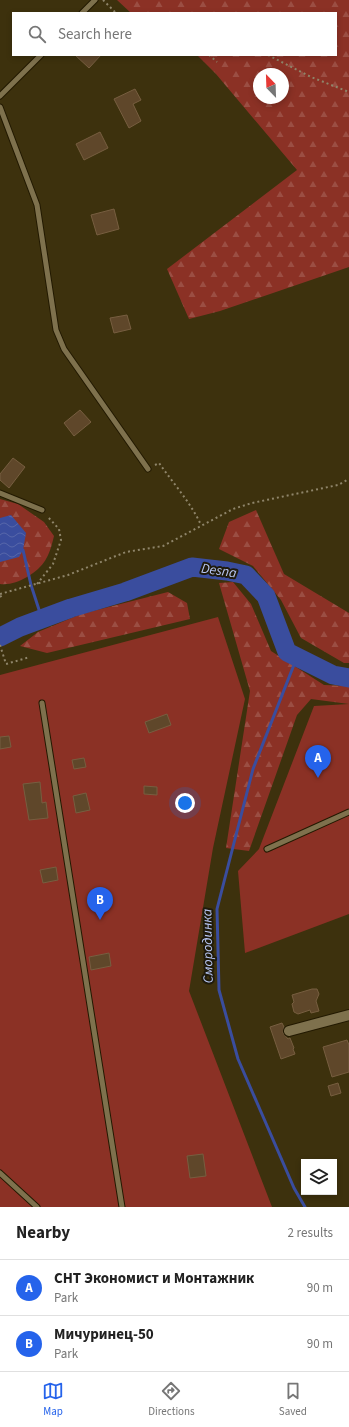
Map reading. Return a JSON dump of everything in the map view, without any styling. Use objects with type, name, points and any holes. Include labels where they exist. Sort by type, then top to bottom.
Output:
[{"type":"street","points":[[289,1031],[349,1015]]},
{"type":"lane","points":[[83,12],[95,0]]},
{"type":"lane","points":[[0,96],[40,56]]},
{"type":"lane","points":[[0,107],[36,204],[56,330],[64,349],[148,469]]},
{"type":"lane","points":[[0,493],[42,510]]},
{"type":"lane","points":[[42,703],[122,1207]]},
{"type":"lane","points":[[267,849],[349,812]]},
{"type":"lane","points":[[0,1173],[37,1207]]},
{"type":"path","points":[[103,0],[115,12]]},
{"type":"path","points":[[210,56],[217,62]]},
{"type":"path","points":[[270,56],[311,77],[349,92]]},
{"type":"path","points":[[148,469],[159,463],[182,494],[198,518],[201,526]]},
{"type":"path","points":[[0,594],[68,575],[126,552],[164,546],[233,509],[252,503],[338,485],[349,479]]},
{"type":"path","points":[[37,584],[53,564],[61,540],[59,529],[42,510]]},
{"type":"path","points":[[0,597],[5,593]]},
{"type":"path","points":[[0,645],[6,664],[30,657]]},
{"type":"green space","points":[[117,0],[349,0],[349,267],[220,311],[189,319],[167,269],[297,170],[216,74],[198,56],[337,56],[337,12],[130,12]]},
{"type":"green space","points":[[0,499],[18,504],[44,522],[54,536],[48,555],[42,565],[24,579],[7,584],[0,584]]},
{"type":"green space","points":[[256,510],[284,574],[349,613],[349,663],[344,663],[301,638],[281,600],[253,566],[219,549],[229,522]]},
{"type":"green space","points":[[233,582],[251,604],[271,651],[324,685],[349,686],[349,704],[311,699],[297,715],[249,851],[226,848],[250,691],[219,583]]},
{"type":"green space","points":[[168,592],[187,603],[190,619],[47,653],[20,646],[38,632],[81,614]]},
{"type":"green space","points":[[218,617],[245,699],[213,848],[189,991],[272,1207],[0,1207],[0,675]]},
{"type":"green space","points":[[349,704],[349,914],[245,953],[238,871],[259,849],[314,706]]},
{"type":"water","points":[[11,515],[26,533],[23,550],[19,557],[0,562],[0,518]]},
{"type":"building","points":[[76,56],[100,56],[89,68]]},
{"type":"building","points":[[135,89],[141,100],[133,104],[141,121],[129,128],[114,99]]},
{"type":"building","points":[[100,132],[108,148],[84,160],[76,144]]},
{"type":"building","points":[[114,209],[119,229],[97,235],[91,215]]},
{"type":"building","points":[[127,315],[131,329],[114,333],[110,318]]},
{"type":"building","points":[[80,410],[91,422],[74,436],[64,423]]},
{"type":"building","points":[[13,458],[25,467],[9,488],[0,480],[0,474]]},
{"type":"building","points":[[167,714],[171,725],[149,733],[145,722]]},
{"type":"building","points":[[9,736],[11,747],[0,749],[0,737]]},
{"type":"building","points":[[84,758],[86,767],[74,769],[72,760]]},
{"type":"building","points":[[40,782],[42,803],[46,802],[48,818],[29,820],[23,784]]},
{"type":"building","points":[[144,786],[157,787],[157,795],[144,794]]},
{"type":"building","points":[[86,793],[90,810],[76,813],[73,796]]},
{"type":"building","points":[[56,867],[58,880],[43,883],[40,870]]},
{"type":"building","points":[[109,953],[111,966],[91,970],[89,957]]},
{"type":"building","points":[[317,989],[319,994],[316,1001],[319,1011],[311,1013],[310,1010],[298,1014],[294,1012],[292,995]]},
{"type":"building","points":[[282,1023],[284,1027],[283,1033],[288,1039],[290,1038],[295,1054],[281,1059],[270,1027]]},
{"type":"building","points":[[347,1040],[349,1045],[349,1072],[332,1077],[323,1047]]},
{"type":"building","points":[[338,1083],[341,1093],[331,1096],[328,1086]]},
{"type":"building","points":[[203,1154],[206,1176],[190,1178],[187,1156]]},
{"type":"waterway","points":[[21,549],[23,550],[31,585],[42,619]]},
{"type":"waterway","name":"Desna","points":[[0,637],[20,627],[71,608],[125,592],[192,567],[227,571],[246,575],[266,596],[287,652],[333,675],[349,678]]},
{"type":"waterway","name":"Смородинка","points":[[297,657],[253,769],[217,909],[219,990],[238,1059],[294,1188],[305,1207]]},
{"type":"place","name":"СНТ Экономист и Монтажник","points":[[318,778]]},
{"type":"place","name":"Мичуринец-50","points":[[100,920]]}]
